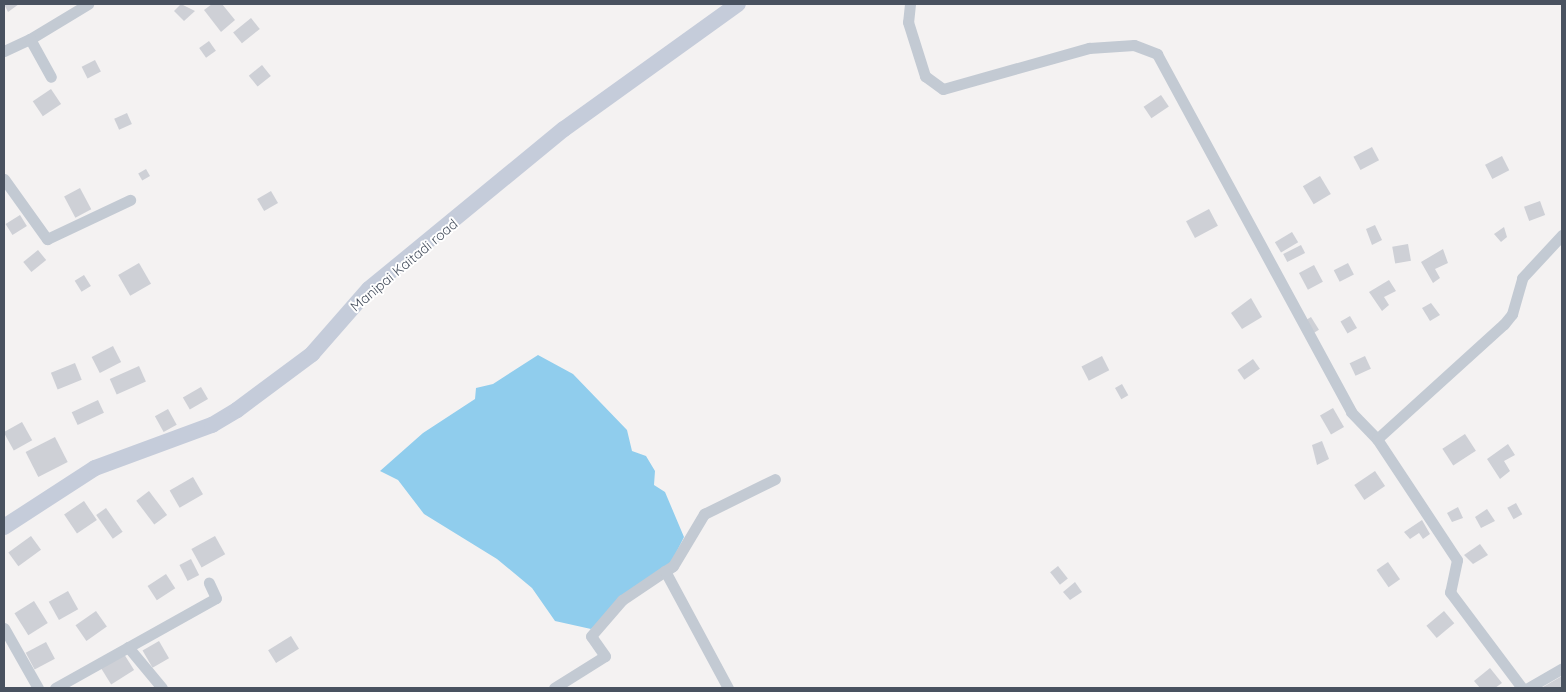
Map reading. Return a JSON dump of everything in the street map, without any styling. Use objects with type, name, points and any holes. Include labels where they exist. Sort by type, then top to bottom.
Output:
[{"type":"main road","name":"Manipai Kaitadi road","points":[[4,527],[95,468],[212,425],[238,410],[312,354],[369,289],[564,129],[738,4]]},
{"type":"street","points":[[4,51],[30,39],[88,4]]},
{"type":"street","points":[[910,4],[908,22],[925,76],[943,89],[1089,48],[1134,45],[1157,54],[1328,373],[1351,412],[1377,439],[1457,560],[1450,592],[1522,688]]},
{"type":"street","points":[[30,39],[50,77]]},
{"type":"street","points":[[4,179],[47,239],[130,200]]},
{"type":"street","points":[[1377,439],[1504,324],[1512,314],[1522,278],[1562,235]]},
{"type":"street","points":[[554,688],[606,656],[591,636],[622,600],[673,566],[704,514],[775,479]]},
{"type":"street","points":[[665,571],[728,688]]},
{"type":"street","points":[[55,688],[216,598],[209,583]]},
{"type":"street","points":[[4,628],[38,688]]},
{"type":"street","points":[[128,646],[162,688]]},
{"type":"street","points":[[1528,688],[1562,668]]},
{"type":"water","points":[[538,355],[573,374],[627,430],[632,451],[646,456],[655,471],[654,485],[665,492],[684,537],[671,563],[591,629],[555,621],[532,588],[497,559],[424,514],[398,480],[380,471],[423,433],[475,399],[476,388],[493,384]]},
{"type":"building","points":[[4,4],[19,4],[8,12]]},
{"type":"building","points":[[181,4],[195,11],[184,21],[174,11]]},
{"type":"building","points":[[212,4],[222,4],[235,20],[221,32],[204,10]]},
{"type":"building","points":[[251,18],[260,29],[242,43],[233,32]]},
{"type":"building","points":[[209,41],[216,51],[206,58],[199,48]]},
{"type":"building","points":[[95,60],[101,72],[88,78],[82,67]]},
{"type":"building","points":[[262,65],[271,76],[258,87],[249,76]]},
{"type":"building","points":[[51,89],[61,104],[43,116],[33,101]]},
{"type":"building","points":[[1161,95],[1169,107],[1151,118],[1144,107]]},
{"type":"building","points":[[127,113],[132,124],[119,130],[114,119]]},
{"type":"building","points":[[1372,147],[1379,160],[1361,170],[1353,157]]},
{"type":"building","points":[[1502,156],[1509,170],[1492,179],[1485,165]]},
{"type":"building","points":[[146,169],[150,176],[142,180],[138,174]]},
{"type":"building","points":[[1320,176],[1331,194],[1314,204],[1303,186]]},
{"type":"building","points":[[80,188],[91,209],[75,218],[64,196]]},
{"type":"building","points":[[271,191],[278,203],[264,211],[257,199]]},
{"type":"building","points":[[1540,201],[1545,215],[1529,221],[1524,207]]},
{"type":"building","points":[[1209,209],[1218,226],[1195,238],[1186,221]]},
{"type":"building","points":[[20,215],[27,226],[12,235],[6,224]]},
{"type":"building","points":[[1375,225],[1382,240],[1372,245],[1366,229]]},
{"type":"building","points":[[1504,227],[1507,237],[1501,242],[1494,234]]},
{"type":"building","points":[[1292,232],[1298,242],[1281,253],[1275,242]]},
{"type":"building","points":[[1408,244],[1411,261],[1395,264],[1392,247]]},
{"type":"building","points":[[1301,245],[1305,253],[1287,262],[1283,254]]},
{"type":"building","points":[[1443,249],[1448,263],[1435,269],[1440,278],[1433,283],[1421,262]]},
{"type":"building","points":[[38,250],[46,260],[31,272],[23,262]]},
{"type":"building","points":[[139,263],[151,284],[130,296],[118,275]]},
{"type":"building","points":[[1348,263],[1354,275],[1340,282],[1334,270]]},
{"type":"building","points":[[1314,265],[1323,282],[1308,290],[1299,273]]},
{"type":"building","points":[[84,275],[91,286],[82,292],[75,281]]},
{"type":"building","points":[[1389,280],[1396,291],[1384,297],[1389,305],[1382,311],[1369,292]]},
{"type":"building","points":[[1251,298],[1262,317],[1242,329],[1231,313]]},
{"type":"building","points":[[1431,303],[1440,315],[1430,321],[1422,308]]},
{"type":"building","points":[[1350,316],[1357,328],[1347,334],[1340,322]]},
{"type":"building","points":[[1311,317],[1319,330],[1310,335],[1303,322]]},
{"type":"building","points":[[113,346],[121,362],[100,373],[92,357]]},
{"type":"building","points":[[1102,356],[1109,370],[1089,381],[1082,366]]},
{"type":"building","points":[[1365,356],[1371,369],[1356,376],[1350,363]]},
{"type":"building","points":[[1253,359],[1260,369],[1244,380],[1237,370]]},
{"type":"building","points":[[75,363],[82,380],[58,389],[51,373]]},
{"type":"building","points":[[139,366],[146,382],[117,395],[110,379]]},
{"type":"building","points":[[1122,384],[1128,395],[1121,399],[1115,388]]},
{"type":"building","points":[[201,387],[208,399],[190,410],[183,398]]},
{"type":"building","points":[[98,400],[104,413],[78,425],[72,412]]},
{"type":"building","points":[[1333,408],[1344,427],[1331,435],[1320,416]]},
{"type":"building","points":[[168,409],[177,425],[164,432],[155,416]]},
{"type":"building","points":[[22,422],[32,440],[14,451],[4,432]]},
{"type":"building","points":[[1465,434],[1476,451],[1453,465],[1442,449]]},
{"type":"building","points":[[55,437],[68,462],[38,477],[26,452]]},
{"type":"building","points":[[1322,441],[1329,459],[1317,465],[1312,445]]},
{"type":"building","points":[[1508,444],[1515,455],[1504,461],[1510,471],[1500,479],[1487,459]]},
{"type":"building","points":[[1375,471],[1385,486],[1364,500],[1354,485]]},
{"type":"building","points":[[193,477],[203,494],[180,508],[170,490]]},
{"type":"building","points":[[149,491],[167,515],[154,525],[136,501]]},
{"type":"building","points":[[84,501],[97,520],[77,533],[64,514]]},
{"type":"building","points":[[1516,503],[1522,514],[1514,519],[1507,508]]},
{"type":"building","points":[[1458,507],[1463,518],[1452,522],[1447,513]]},
{"type":"building","points":[[106,508],[123,532],[113,539],[96,515]]},
{"type":"building","points":[[1487,509],[1495,521],[1481,528],[1475,517]]},
{"type":"building","points":[[1422,520],[1430,534],[1423,539],[1419,533],[1410,539],[1404,532]]},
{"type":"building","points":[[31,536],[41,550],[18,566],[8,552]]},
{"type":"building","points":[[215,536],[225,554],[202,567],[191,549]]},
{"type":"building","points":[[1480,544],[1488,555],[1473,564],[1464,555]]},
{"type":"building","points":[[191,559],[199,575],[188,581],[179,565]]},
{"type":"building","points":[[1388,562],[1400,579],[1389,587],[1377,570]]},
{"type":"building","points":[[1058,566],[1068,579],[1060,585],[1050,572]]},
{"type":"building","points":[[166,574],[175,588],[157,600],[148,586]]},
{"type":"building","points":[[1075,582],[1082,592],[1070,600],[1063,592]]},
{"type":"building","points":[[68,591],[78,609],[59,620],[49,602]]},
{"type":"building","points":[[34,601],[48,623],[28,635],[14,613]]},
{"type":"building","points":[[96,611],[107,627],[86,641],[76,625]]},
{"type":"building","points":[[1444,611],[1454,623],[1437,638],[1426,626]]},
{"type":"building","points":[[291,636],[299,649],[276,663],[268,650]]},
{"type":"building","points":[[159,641],[169,658],[153,668],[143,650]]},
{"type":"building","points":[[46,642],[55,659],[35,670],[26,653]]},
{"type":"building","points":[[124,654],[134,670],[111,684],[101,668]]},
{"type":"building","points":[[1490,668],[1502,683],[1495,688],[1480,688],[1474,681]]},
{"type":"building","points":[[1562,676],[1562,688],[1543,687]]}]
